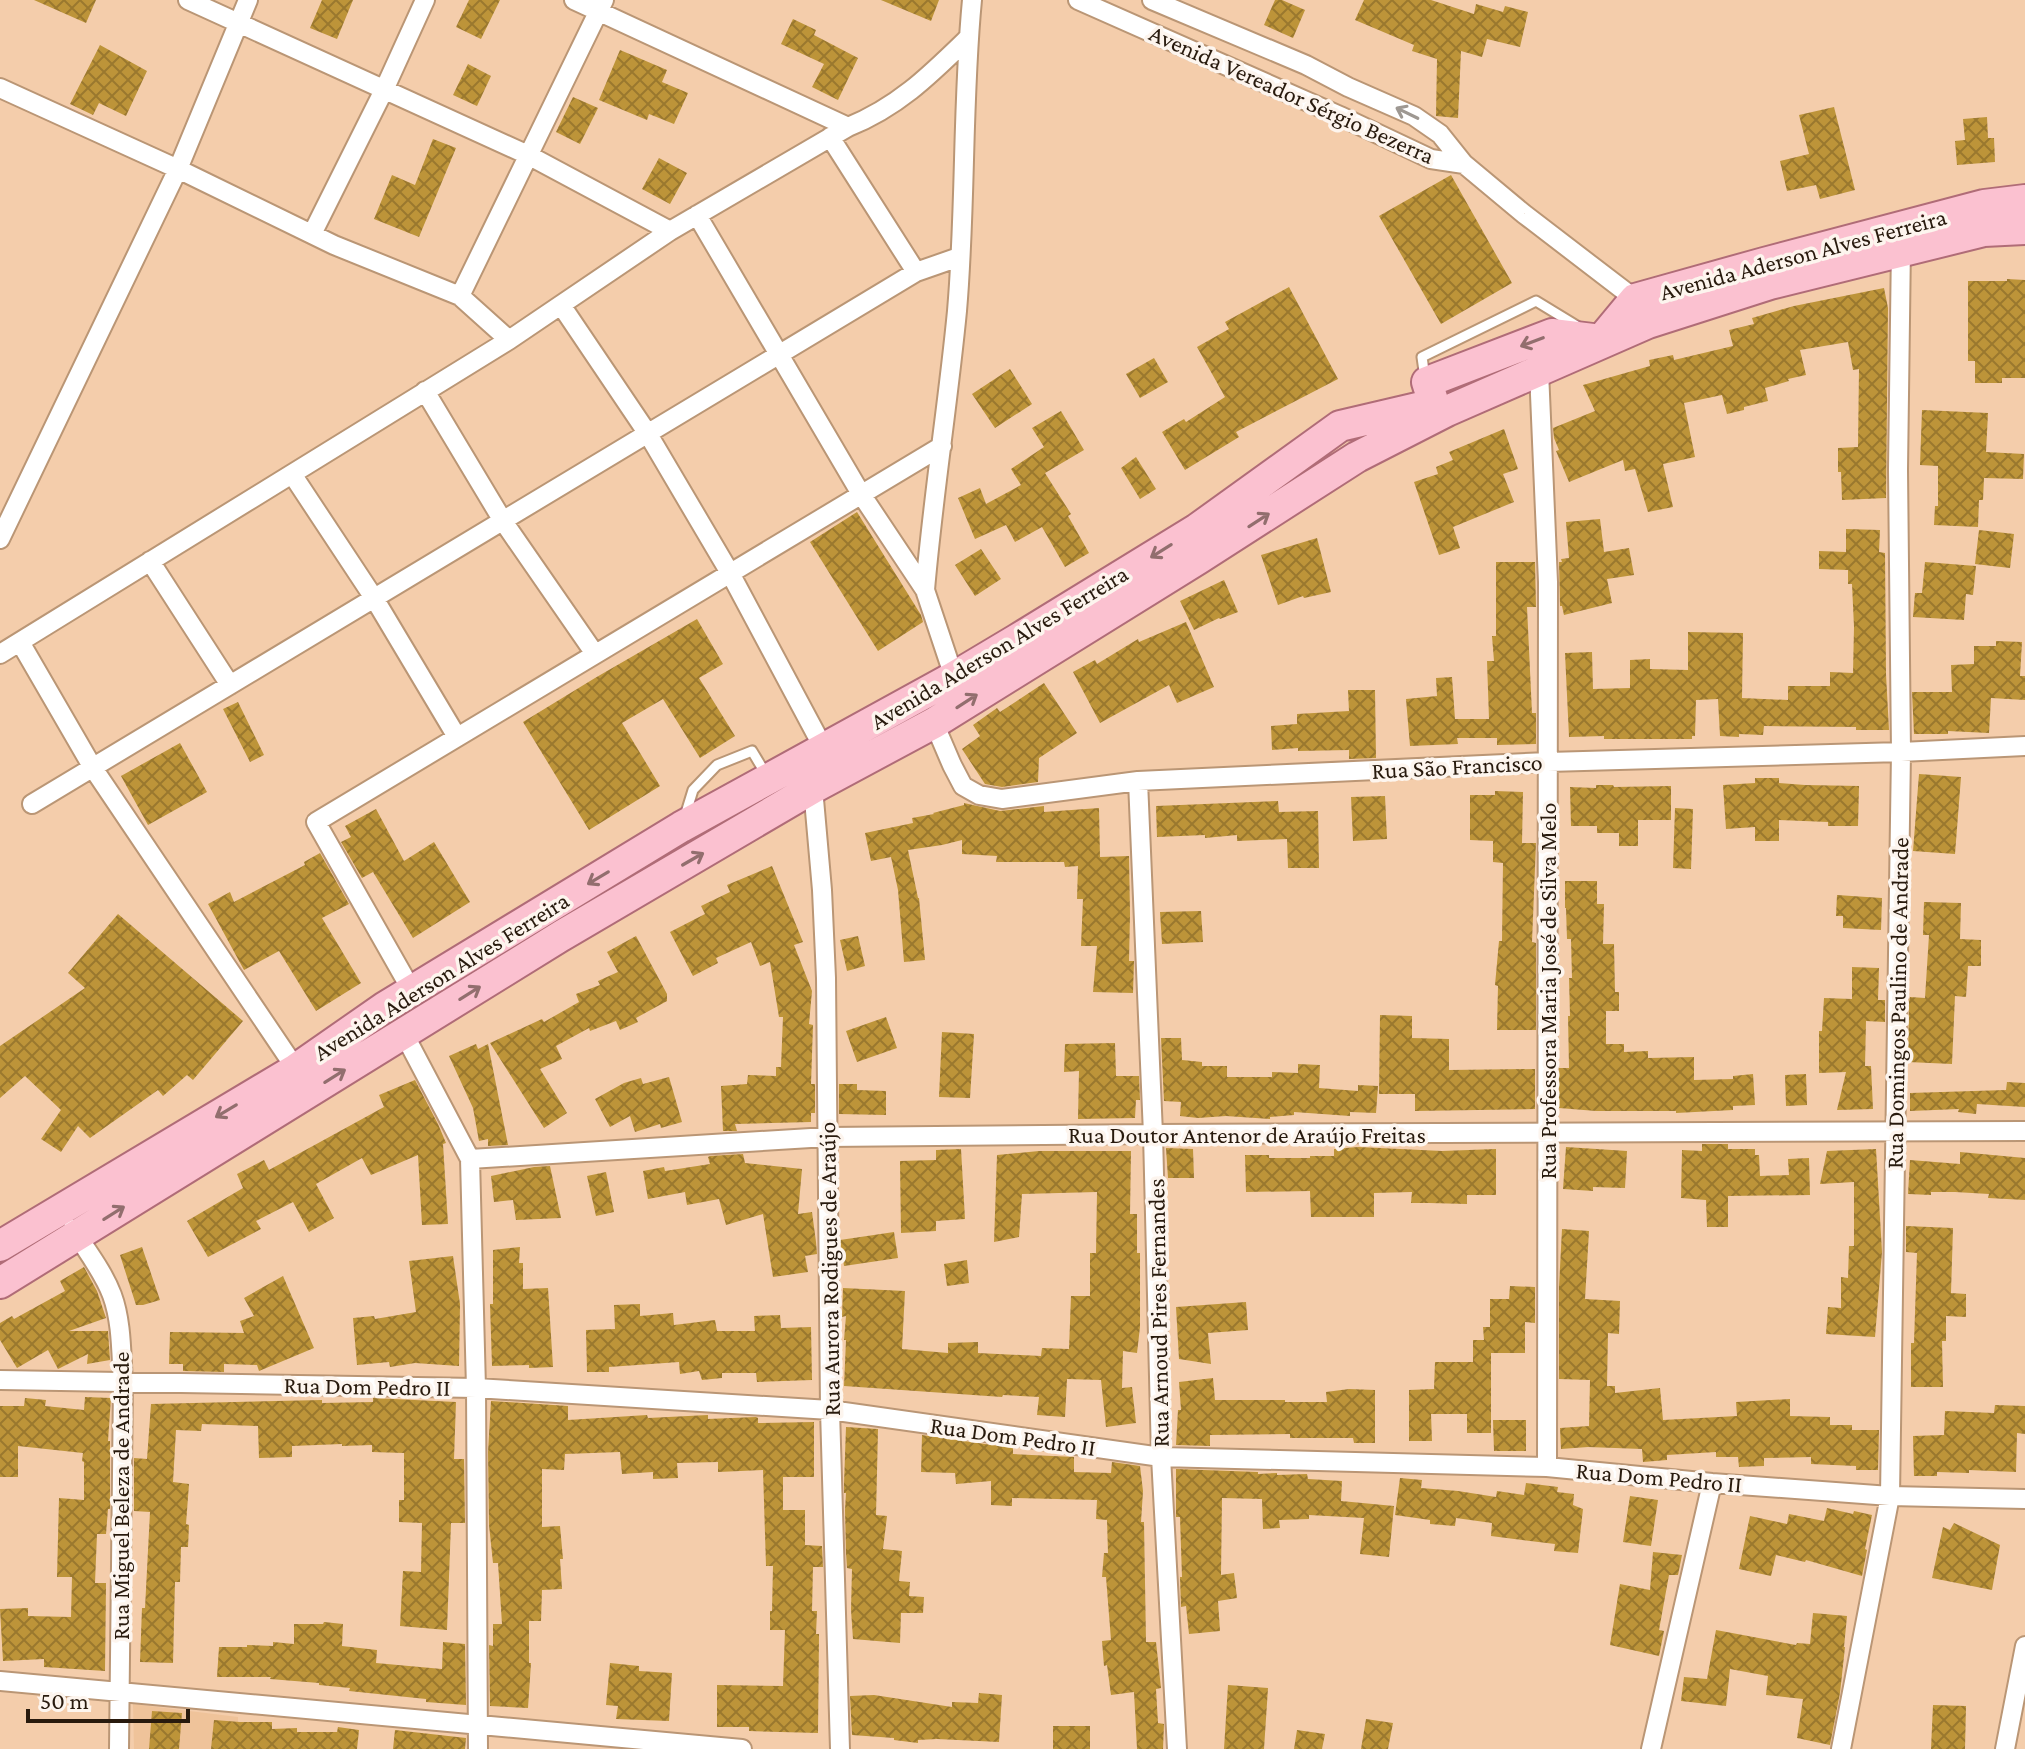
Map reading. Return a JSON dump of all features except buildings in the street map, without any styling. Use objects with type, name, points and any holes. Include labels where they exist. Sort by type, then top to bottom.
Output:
[{"type":"main road","name":"Avenida Aderson Alves Ferreira","points":[[0,1246],[296,1069],[385,1007],[681,827],[1357,457],[1447,411],[1539,371],[1642,311],[1900,239],[1984,205],[2025,200]]},
{"type":"main road","name":"Avenida Aderson Alves Ferreira","points":[[1900,239],[2025,229]]},
{"type":"main road","name":"Avenida Aderson Alves Ferreira","points":[[0,1283],[561,936],[813,788],[934,723],[1204,540],[1340,426],[1434,404],[1427,382],[1552,334],[1601,340],[1642,311]]},
{"type":"street","points":[[188,0],[528,155],[670,231]]},
{"type":"street","points":[[0,539],[178,169],[248,0]]},
{"type":"street","points":[[312,234],[425,0]]},
{"type":"street","points":[[574,0],[601,6],[848,127]]},
{"type":"street","points":[[925,590],[957,309],[972,0]]},
{"type":"street","name":"Avenida Vereador Sérgio Bezerra","points":[[1078,0],[1327,109],[1431,159],[1464,164]]},
{"type":"street","name":"Avenida Vereador Sérgio Bezerra","points":[[1152,0],[1306,65],[1414,116],[1440,134],[1464,164],[1642,311]]},
{"type":"street","points":[[460,296],[601,6]]},
{"type":"street","points":[[0,654],[509,340],[670,231],[830,137],[872,118],[928,76],[968,38]]},
{"type":"street","points":[[0,88],[312,234],[460,296],[509,340]]},
{"type":"street","points":[[830,137],[916,272]]},
{"type":"street","points":[[697,215],[861,494],[925,590],[954,677]]},
{"type":"street","name":"Rua Domingos Paulino de Andrade","points":[[1841,1749],[1890,1496],[1901,752],[1898,470],[1900,239]]},
{"type":"street","points":[[32,804],[916,272],[959,257]]},
{"type":"street","points":[[561,305],[648,434],[730,573],[824,749]]},
{"type":"street","name":"Rua Professora Maria José de Silva Melo","points":[[1539,371],[1548,582],[1547,1467]]},
{"type":"street","points":[[425,391],[503,521],[595,654]]},
{"type":"street","points":[[412,991],[316,822],[942,446]]},
{"type":"street","points":[[292,474],[374,598],[457,737]]},
{"type":"street","points":[[150,561],[230,685]]},
{"type":"street","points":[[20,642],[93,768],[296,1069]]},
{"type":"street","name":"Rua São Francisco","points":[[934,723],[963,786],[979,795],[1002,799],[1138,781],[1548,762],[2025,746]]},
{"type":"street","name":"Rua Arnoud Pires Fernandes","points":[[1138,781],[1153,1134],[1161,1457],[1177,1749]]},
{"type":"street","name":"Rua Aurora Rodigues de Araújo","points":[[813,788],[826,978],[830,1410],[840,1749]]},
{"type":"street","points":[[404,1034],[470,1159],[476,1388],[478,1749]]},
{"type":"street","name":"Rua Doutor Antenor de Araújo Freitas","points":[[470,1159],[827,1137],[2025,1131]]},
{"type":"street","name":"Rua Miguel Beleza de Andrade","points":[[62,1210],[112,1295],[119,1329],[123,1382],[119,1749]]},
{"type":"street","name":"Rua Dom Pedro II","points":[[0,1380],[476,1388],[830,1410],[1161,1457],[1547,1467],[1890,1496],[2025,1499]]},
{"type":"street","points":[[1651,1749],[1712,1483]]},
{"type":"street","points":[[2005,1749],[2025,1646]]},
{"type":"street","points":[[0,1681],[742,1749]]},
{"type":"shaded area","points":[[133,1704],[238,1717],[238,1749],[134,1749]]}]
